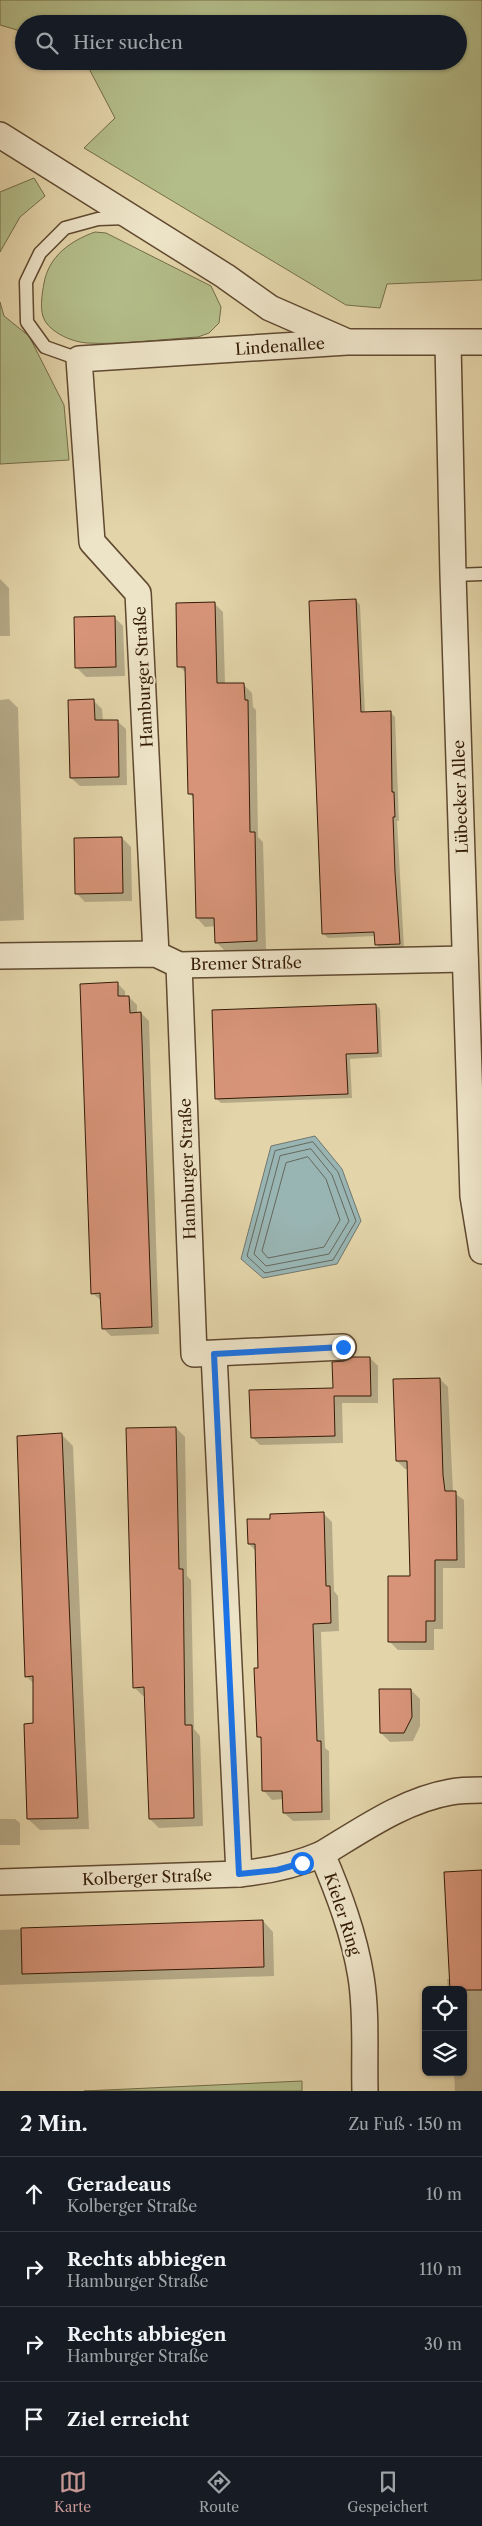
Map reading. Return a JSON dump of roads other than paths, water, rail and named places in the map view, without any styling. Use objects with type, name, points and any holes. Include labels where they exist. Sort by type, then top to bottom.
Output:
[{"type":"street","points":[[0,135],[134,217],[226,276],[270,308],[348,342]]},
{"type":"street","name":"Lindenallee","points":[[79,359],[348,342],[482,342]]},
{"type":"street","name":"Lübecker Allee","points":[[448,343],[465,959],[475,1046],[473,1196],[482,1251]]},
{"type":"street","name":"Hamburger Straße","points":[[79,359],[92,542],[138,594],[156,954]]},
{"type":"street","name":"Bremer Straße","points":[[0,956],[156,954],[179,965],[465,959]]},
{"type":"street","name":"Hamburger Straße","points":[[179,965],[194,1354],[343,1347]]},
{"type":"street","points":[[214,1354],[239,1874]]},
{"type":"street","name":"Kieler Ring","points":[[365,2091],[361,1979],[354,1939],[338,1890],[322,1854],[392,1813],[420,1800],[451,1791],[482,1790]]},
{"type":"street","name":"Kolberger Straße","points":[[0,1882],[239,1874],[277,1870],[302,1863],[322,1854]]},
{"type":"lane","points":[[79,359],[45,346],[27,322],[26,282],[40,252],[65,228],[98,219],[134,217]]},
{"type":"lane","points":[[453,575],[482,574]]},
{"type":"water","points":[[315,1136],[342,1169],[361,1221],[337,1264],[263,1278],[241,1259],[271,1146]]}]
